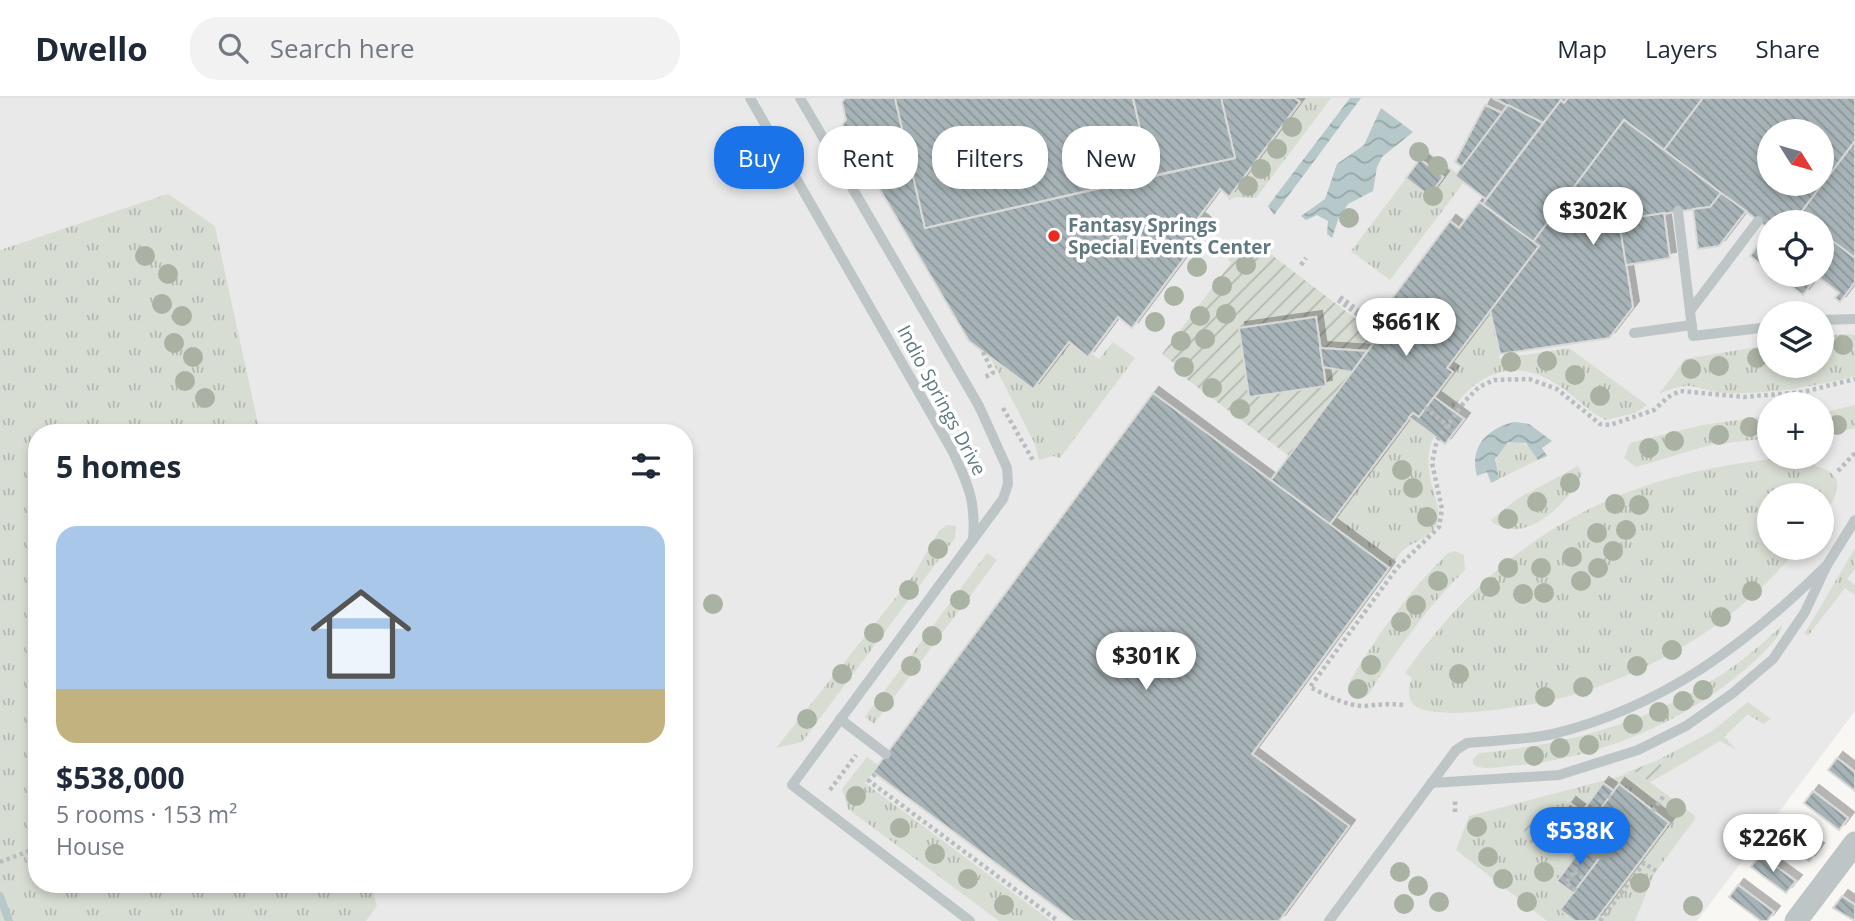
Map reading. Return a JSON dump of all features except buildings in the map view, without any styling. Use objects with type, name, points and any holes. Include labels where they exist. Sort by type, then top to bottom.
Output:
[{"type":"street","points":[[1796,921],[1855,843]]},
{"type":"lane","name":"Indio Springs Drive","points":[[750,98],[948,443],[971,489],[975,514],[973,541]]},
{"type":"lane","name":"Indio Springs Drive","points":[[800,98],[979,406],[1007,468],[1008,484],[1003,499],[973,541]]},
{"type":"lane","points":[[1678,211],[1693,336],[1757,328]]},
{"type":"lane","points":[[1690,311],[1757,222]]},
{"type":"lane","points":[[1834,320],[1855,319]]},
{"type":"lane","points":[[1634,333],[1692,325]]},
{"type":"lane","points":[[1431,783],[1559,775],[1638,750],[1686,726],[1733,694],[1773,659],[1805,612],[1827,565],[1855,520]]},
{"type":"lane","points":[[970,921],[792,785],[973,541]]},
{"type":"lane","points":[[1329,921],[1456,750],[1467,743],[1551,734],[1623,712],[1698,673],[1777,614],[1827,565]]},
{"type":"lane","points":[[840,719],[886,754]]},
{"type":"path","points":[[1301,265],[1306,258]]},
{"type":"path","points":[[1339,298],[1373,324]]},
{"type":"path","points":[[983,352],[993,373],[985,377]]},
{"type":"path","points":[[1403,705],[1377,702],[1363,706],[1328,696],[1310,687],[1397,568],[1439,527],[1442,509],[1432,463],[1437,440],[1479,387],[1494,380],[1512,377],[1529,379],[1556,389],[1600,424],[1610,425],[1654,410],[1668,397],[1680,391],[1744,397],[1803,392],[1855,379]]},
{"type":"path","points":[[1425,408],[1454,430]]},
{"type":"path","points":[[1838,471],[1855,453]]},
{"type":"path","points":[[839,777],[859,752]]},
{"type":"path","points":[[875,774],[869,782],[1058,921]]},
{"type":"path","points":[[1576,890],[1566,883],[1580,863],[1574,847],[1582,835],[1583,825],[1606,794],[1610,797]]},
{"type":"path","points":[[1653,811],[1665,794]]},
{"type":"path","points":[[1577,821],[1583,825]]},
{"type":"path","points":[[0,862],[28,851]]},
{"type":"path","points":[[1600,921],[1644,863],[1656,871]]},
{"type":"path","points":[[1574,872],[1584,879]]},
{"type":"shaded area","points":[[0,98],[1855,98],[1855,711],[1697,921],[366,921],[377,906],[373,893],[693,893],[693,424],[258,424],[215,226],[168,195],[0,250]]},
{"type":"green space","points":[[1302,98],[1331,98],[1256,198],[1236,197],[1227,201]]},
{"type":"green space","points":[[1427,151],[1457,173],[1455,176],[1464,182],[1390,280],[1351,251]]},
{"type":"green space","points":[[168,194],[215,226],[258,424],[28,424],[28,893],[373,893],[377,906],[366,921],[0,921],[0,250]]},
{"type":"green space","points":[[1264,249],[1369,329],[1364,336],[1373,344],[1367,351],[1320,348],[1315,317],[1240,328],[1323,367],[1352,372],[1289,456],[1172,368],[1175,364],[1162,354],[1231,263],[1228,260],[1235,251],[1255,253]]},
{"type":"green space","points":[[1490,310],[1500,359],[1569,348],[1647,405],[1635,413],[1606,420],[1542,376],[1513,370],[1486,378],[1474,386],[1452,410],[1434,397],[1453,372],[1447,368]]},
{"type":"green space","points":[[1834,335],[1855,335],[1855,376],[1774,391],[1726,393],[1688,386],[1659,394],[1685,359],[1757,347],[1757,378],[1834,378]]},
{"type":"green space","points":[[1069,342],[1088,357],[1091,353],[1099,359],[1113,342],[1135,358],[1060,458],[1053,456],[1039,460],[1035,444],[990,357],[1033,389]]},
{"type":"green space","points":[[1855,405],[1855,428],[1834,433],[1834,410]]},
{"type":"green space","points":[[1409,417],[1434,436],[1428,463],[1438,506],[1437,523],[1424,538],[1404,549],[1389,568],[1330,524]]},
{"type":"green space","points":[[1757,418],[1757,439],[1710,445],[1636,467],[1624,458],[1630,443],[1702,425]]},
{"type":"green space","points":[[1518,440],[1534,450],[1538,460],[1499,479],[1496,459],[1500,449]]},
{"type":"green space","points":[[1757,462],[1757,469],[1823,469],[1837,480],[1837,487],[1834,498],[1834,483],[1757,483],[1757,560],[1788,560],[1728,617],[1687,645],[1643,668],[1616,680],[1554,700],[1494,710],[1453,713],[1421,709],[1413,704],[1409,692],[1412,678],[1405,673],[1444,624],[1484,581],[1528,546],[1574,517],[1624,493],[1678,476]]},
{"type":"green space","points":[[1578,466],[1582,474],[1578,483],[1564,501],[1546,517],[1526,527],[1513,529],[1494,524],[1491,520],[1517,499]]},
{"type":"green space","points":[[947,525],[956,526],[955,538],[802,742],[776,748],[913,576],[939,531]]},
{"type":"green space","points":[[1855,548],[1855,569],[1847,579],[1855,585],[1855,595],[1845,588],[1808,636],[1805,633]]},
{"type":"green space","points":[[1455,551],[1464,555],[1465,570],[1437,599],[1368,695],[1353,698],[1348,692],[1349,683],[1382,631],[1433,568],[1448,553]]},
{"type":"green space","points":[[987,553],[997,560],[874,724],[865,717]]},
{"type":"green space","points":[[1782,625],[1769,647],[1732,680],[1674,718],[1642,733],[1610,746],[1543,762],[1490,768],[1473,764],[1473,759],[1479,753],[1521,748],[1603,730],[1680,699],[1750,654]]},
{"type":"green space","points":[[1748,702],[1771,719],[1763,724],[1748,714],[1724,737],[1737,750],[1720,741],[1670,771],[1656,761],[1711,732]]},
{"type":"green space","points":[[867,757],[878,765],[865,783],[1051,921],[999,921],[848,809],[842,789]]},
{"type":"green space","points":[[1656,761],[1670,771],[1650,782],[1636,772],[1620,775]]},
{"type":"green space","points":[[1636,772],[1694,815],[1695,819],[1654,874],[1635,921],[1547,921],[1456,850],[1469,816]]},
{"type":"green space","points":[[1562,819],[1571,826],[1560,837],[1538,845],[1527,838],[1524,829],[1530,821],[1549,822]]},
{"type":"water","points":[[1350,98],[1361,98],[1274,215],[1268,206]]},
{"type":"water","points":[[1381,108],[1413,132],[1382,157],[1377,167],[1373,191],[1348,204],[1339,217],[1332,238],[1327,234],[1328,221],[1317,215],[1306,220],[1301,216],[1325,199],[1337,164],[1364,145]]},
{"type":"water","points":[[1515,422],[1529,424],[1552,441],[1542,448],[1547,456],[1538,460],[1526,443],[1508,442],[1495,459],[1499,479],[1491,483],[1487,472],[1477,476],[1476,456],[1482,440],[1496,429]]},
{"type":"waterway","points":[[0,896],[9,921]]},
{"type":"place","name":"Fantasy Springs Special Events Center","points":[[1054,236]]}]
